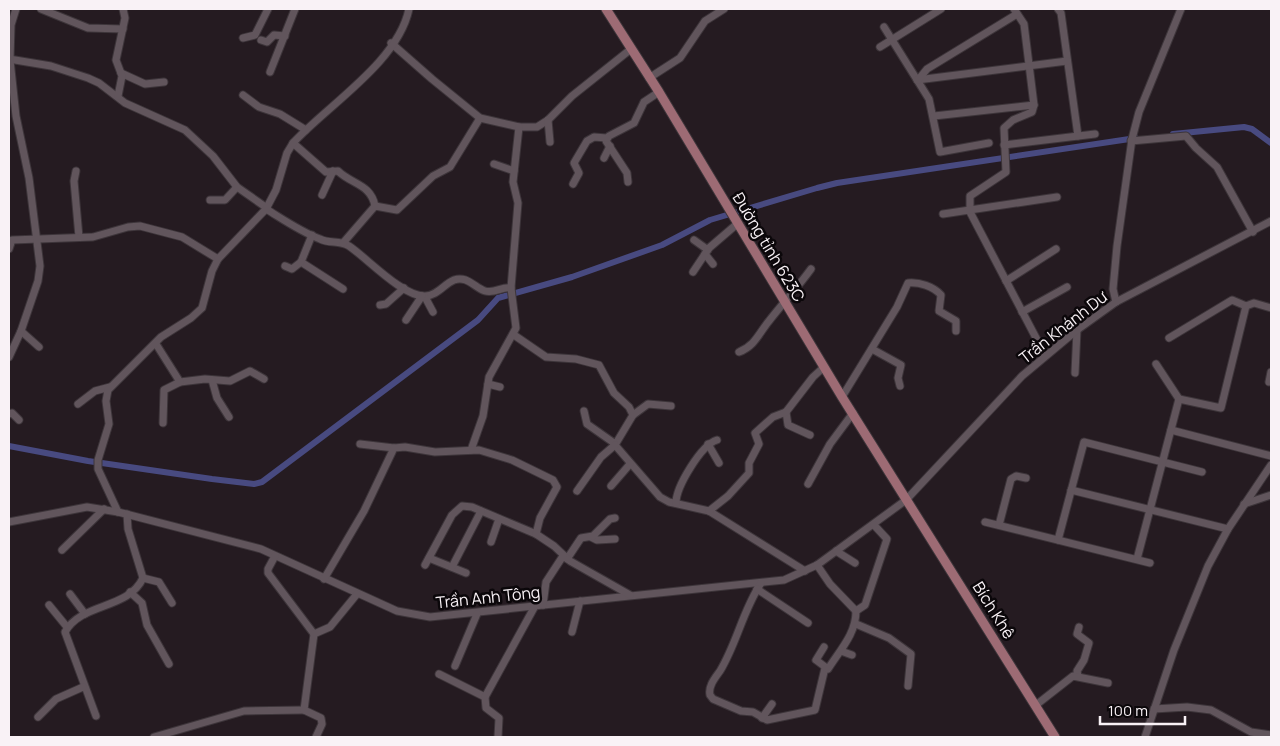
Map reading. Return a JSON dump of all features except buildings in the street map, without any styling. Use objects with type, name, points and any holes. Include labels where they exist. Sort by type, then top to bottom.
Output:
[{"type":"main road","name":"Đường tỉnh 623C","points":[[606,9],[659,92],[906,500]]},
{"type":"main road","name":"Bích Khê","points":[[906,500],[1055,737]]},
{"type":"street","points":[[9,357],[21,331],[40,275],[29,178],[16,116],[9,60],[11,25],[16,9]]},
{"type":"street","points":[[41,9],[80,26],[123,29]]},
{"type":"street","points":[[118,96],[122,77],[116,60],[125,18],[123,9]]},
{"type":"street","points":[[243,38],[255,35],[268,9]]},
{"type":"street","points":[[118,512],[98,469],[98,462],[109,424],[106,396],[110,387],[162,337],[191,318],[202,308],[212,271],[218,259],[267,209],[276,190],[287,153],[293,143],[379,63],[407,18],[409,9]]},
{"type":"street","points":[[650,78],[680,58],[705,21],[724,9]]},
{"type":"street","points":[[880,47],[941,9]]},
{"type":"street","points":[[1058,9],[1061,13],[1078,136]]},
{"type":"street","points":[[1116,302],[1113,290],[1117,246],[1132,139],[1139,112],[1181,9]]},
{"type":"street","points":[[270,72],[285,36],[292,10]]},
{"type":"street","points":[[917,80],[928,69],[1015,11],[1024,24],[1034,105],[1032,112],[1013,120],[1004,128],[1006,172],[970,196],[970,212],[1045,356]]},
{"type":"street","points":[[884,27],[929,99],[940,152],[989,143]]},
{"type":"street","points":[[261,40],[267,42],[274,35],[285,36]]},
{"type":"street","points":[[392,43],[480,118],[519,127],[537,126],[548,120],[572,96],[631,49]]},
{"type":"street","points":[[9,60],[51,66],[88,78],[118,96],[125,103],[185,130],[213,156],[237,187],[267,209],[325,241],[343,242],[404,288],[424,296],[434,294],[446,285],[460,279],[465,279],[487,292],[512,292]]},
{"type":"street","points":[[917,80],[1067,61]]},
{"type":"street","points":[[121,73],[146,84],[164,82]]},
{"type":"street","points":[[573,184],[579,173],[574,163],[584,145],[594,137],[607,138],[634,122],[644,102],[659,92]]},
{"type":"street","points":[[243,95],[259,107],[280,114],[306,130]]},
{"type":"street","points":[[934,116],[1034,105]]},
{"type":"street","points":[[375,206],[397,210],[434,176],[450,167],[480,118]]},
{"type":"street","points":[[548,120],[550,142]]},
{"type":"street","points":[[471,450],[483,416],[488,384],[492,372],[514,335],[516,328],[512,292],[518,204],[513,182],[519,127]]},
{"type":"street","points":[[1004,145],[1095,134]]},
{"type":"street","points":[[1132,139],[1186,136],[1217,167],[1253,232]]},
{"type":"street","points":[[607,138],[627,173],[628,182]]},
{"type":"street","points":[[293,143],[326,172],[338,171],[349,181],[358,182],[373,197],[375,206]]},
{"type":"street","points":[[604,158],[610,146]]},
{"type":"street","points":[[494,164],[514,172]]},
{"type":"street","points":[[76,171],[74,181],[79,237]]},
{"type":"street","points":[[322,195],[333,171]]},
{"type":"street","points":[[210,200],[225,200],[237,187]]},
{"type":"street","points":[[943,214],[970,212],[1057,197]]},
{"type":"street","points":[[343,242],[375,206]]},
{"type":"street","points":[[693,272],[733,217]]},
{"type":"street","name":"Trần Khánh Dư","points":[[906,500],[1022,376],[1078,330],[1116,302],[1271,222]]},
{"type":"street","points":[[9,248],[10,239],[37,240],[93,237],[128,227],[140,226],[182,237],[218,259]]},
{"type":"street","points":[[285,266],[292,269],[302,262],[312,235]]},
{"type":"street","points":[[694,240],[706,252],[713,264]]},
{"type":"street","points":[[1006,281],[1056,249]]},
{"type":"street","points":[[302,262],[343,289]]},
{"type":"street","points":[[740,352],[755,342],[768,322],[811,268]]},
{"type":"street","points":[[842,397],[872,349],[906,286],[910,283],[926,285],[941,295],[939,311],[956,321],[956,331]]},
{"type":"street","points":[[1022,312],[1067,287]]},
{"type":"street","points":[[380,305],[386,304],[404,288]]},
{"type":"street","points":[[424,296],[432,312]]},
{"type":"street","points":[[406,320],[424,296]]},
{"type":"street","points":[[1169,338],[1232,300],[1246,306],[1254,303],[1271,308]]},
{"type":"street","points":[[1156,364],[1179,400],[1221,408],[1246,306]]},
{"type":"street","points":[[1076,373],[1078,330]]},
{"type":"street","points":[[21,331],[40,347]]},
{"type":"street","points":[[514,335],[546,357],[563,360],[576,358],[599,365],[614,393],[629,407],[633,415]]},
{"type":"street","points":[[156,344],[180,382]]},
{"type":"street","points":[[872,349],[901,365],[898,378],[900,386]]},
{"type":"street","points":[[709,511],[728,496],[748,472],[749,463],[759,444],[755,433],[773,417],[786,412],[813,377],[824,367]]},
{"type":"street","points":[[162,423],[164,390],[180,382],[230,381],[250,371],[264,379]]},
{"type":"street","points":[[1269,382],[1271,372]]},
{"type":"street","points":[[212,380],[217,398],[229,417]]},
{"type":"street","points":[[488,384],[500,387]]},
{"type":"street","points":[[78,404],[95,391],[110,387]]},
{"type":"street","points":[[1137,559],[1179,400]]},
{"type":"street","points":[[577,491],[601,457],[614,444],[633,415],[648,404],[671,406]]},
{"type":"street","points":[[584,411],[587,424],[614,444],[660,497],[709,511],[804,571]]},
{"type":"street","points":[[786,412],[788,425],[810,435]]},
{"type":"street","points":[[9,414],[12,413],[19,420]]},
{"type":"street","points":[[808,484],[830,444],[853,413]]},
{"type":"street","points":[[1171,430],[1271,456]]},
{"type":"street","points":[[676,503],[677,494],[690,469],[708,444],[717,440]]},
{"type":"street","points":[[1058,540],[1084,442],[1202,472]]},
{"type":"street","points":[[360,444],[394,448],[405,447],[435,452],[471,450],[488,452],[546,475],[556,483],[557,487],[540,518],[536,534]]},
{"type":"street","points":[[708,444],[719,463]]},
{"type":"street","points":[[324,578],[364,511],[394,448]]},
{"type":"street","points":[[611,486],[630,464]]},
{"type":"street","points":[[1145,737],[1192,603],[1208,566],[1228,529],[1271,465]]},
{"type":"street","points":[[999,525],[1011,479],[1016,476],[1026,478]]},
{"type":"street","points":[[1071,490],[1228,529]]},
{"type":"street","points":[[1244,504],[1271,496]]},
{"type":"street","name":"Trần Anh Tông","points":[[9,522],[87,507],[128,514],[253,547],[357,594],[414,616],[445,617],[631,595],[759,586],[784,580],[816,565],[874,525],[906,500]]},
{"type":"street","points":[[466,573],[452,567],[427,561],[452,515],[459,508],[466,505],[536,534],[554,546],[565,558],[631,595]]},
{"type":"street","points":[[62,550],[104,509]]},
{"type":"street","points":[[452,567],[481,511]]},
{"type":"street","points":[[96,716],[65,637],[67,627],[85,614],[114,604],[140,584],[143,578],[128,529],[128,514]]},
{"type":"street","points":[[591,537],[610,519],[615,518]]},
{"type":"street","points":[[491,542],[499,519]]},
{"type":"street","points":[[985,522],[1150,563]]},
{"type":"street","points":[[856,611],[865,605],[887,539],[874,525]]},
{"type":"street","points":[[498,737],[498,718],[486,708],[485,697],[539,606],[546,582],[581,538],[615,539]]},
{"type":"street","points":[[836,551],[855,563]]},
{"type":"street","points":[[275,556],[268,569],[268,573],[314,634],[304,710]]},
{"type":"street","points":[[816,565],[830,584],[856,611],[856,624],[841,651],[828,669],[825,668]]},
{"type":"street","points":[[143,578],[160,582],[172,603]]},
{"type":"street","points":[[808,623],[759,586],[746,608],[732,649],[709,690],[713,699],[741,711],[753,712],[762,718],[772,721],[799,712],[815,710],[825,668]]},
{"type":"street","points":[[130,592],[142,603],[147,626],[170,664]]},
{"type":"street","points":[[70,594],[85,614]]},
{"type":"street","points":[[314,634],[330,627],[357,594]]},
{"type":"street","points":[[572,632],[580,601]]},
{"type":"street","points":[[49,605],[67,627]]},
{"type":"street","points":[[454,666],[476,614]]},
{"type":"street","points":[[856,624],[889,638],[910,654],[908,686]]},
{"type":"street","points":[[1078,676],[1077,671],[1084,660],[1089,643],[1077,634],[1079,627]]},
{"type":"street","points":[[824,647],[816,660],[825,668]]},
{"type":"street","points":[[841,651],[852,655]]},
{"type":"street","points":[[439,674],[485,697]]},
{"type":"street","points":[[1036,705],[1073,676],[1108,683]]},
{"type":"street","points":[[38,717],[56,699],[84,687]]},
{"type":"street","points":[[762,718],[772,704]]},
{"type":"street","points":[[1154,709],[1187,707],[1211,710],[1251,732],[1271,735]]},
{"type":"street","points":[[154,737],[179,733],[244,711],[304,710],[321,718],[322,724],[316,737]]},
{"type":"waterway","points":[[1173,134],[1244,127],[1252,129],[1271,143]]},
{"type":"waterway","points":[[9,446],[88,461],[212,479],[254,484],[262,482],[478,320],[498,298],[572,277],[662,245],[710,220],[817,188],[837,183],[1136,138]]}]
